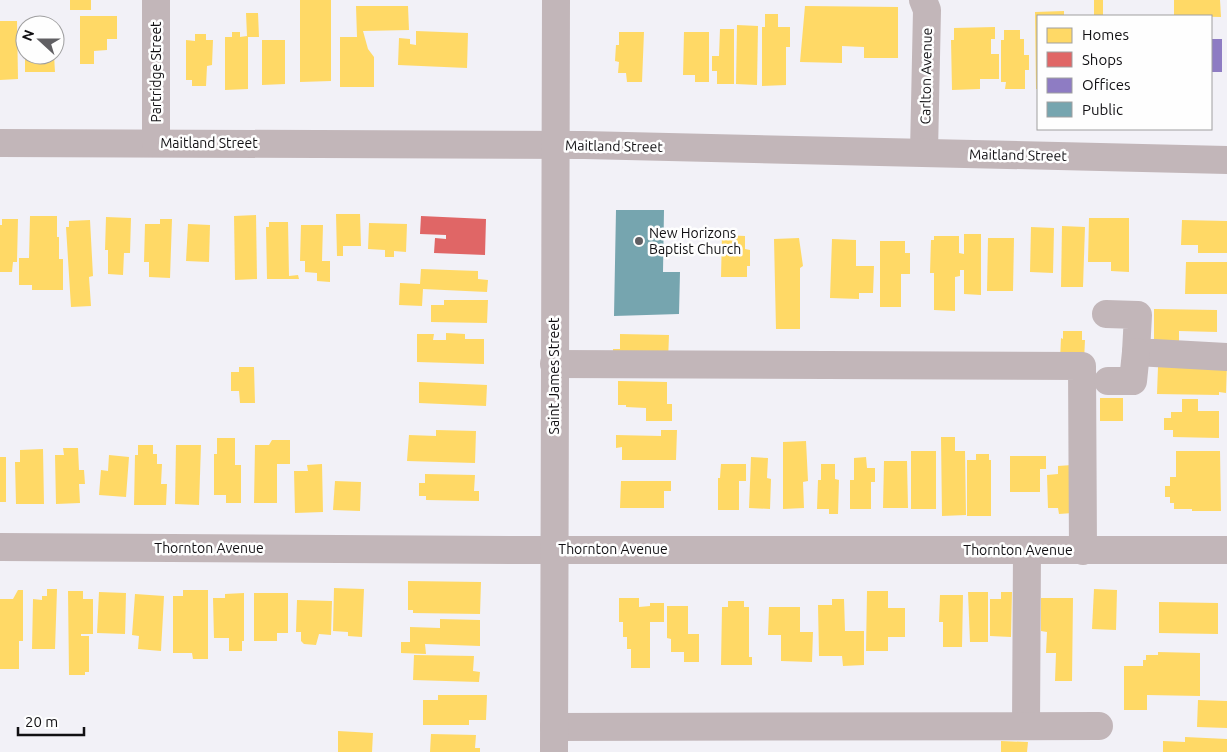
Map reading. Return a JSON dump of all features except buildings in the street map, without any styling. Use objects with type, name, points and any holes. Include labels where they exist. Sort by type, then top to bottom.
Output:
[{"type":"street","name":"Partridge Street","points":[[156,0],[156,143]]},
{"type":"street","name":"Saint James Street","points":[[554,740],[556,0]]},
{"type":"street","name":"Carlton Avenue","points":[[923,0],[927,10],[924,152]]},
{"type":"street","name":"Maitland Street","points":[[0,143],[555,144],[1227,160]]},
{"type":"street","points":[[1106,314],[1138,315],[1133,381],[1108,381]]},
{"type":"street","points":[[1136,352],[1227,357]]},
{"type":"street","points":[[554,364],[1082,366],[1083,550]]},
{"type":"street","name":"Thornton Avenue","points":[[0,547],[554,550],[1227,550]]},
{"type":"street","points":[[1026,726],[1027,550]]},
{"type":"street","points":[[554,740],[1026,726],[1099,726]]},
{"type":"place","name":"New Horizons Baptist Church","points":[[639,241]]}]
